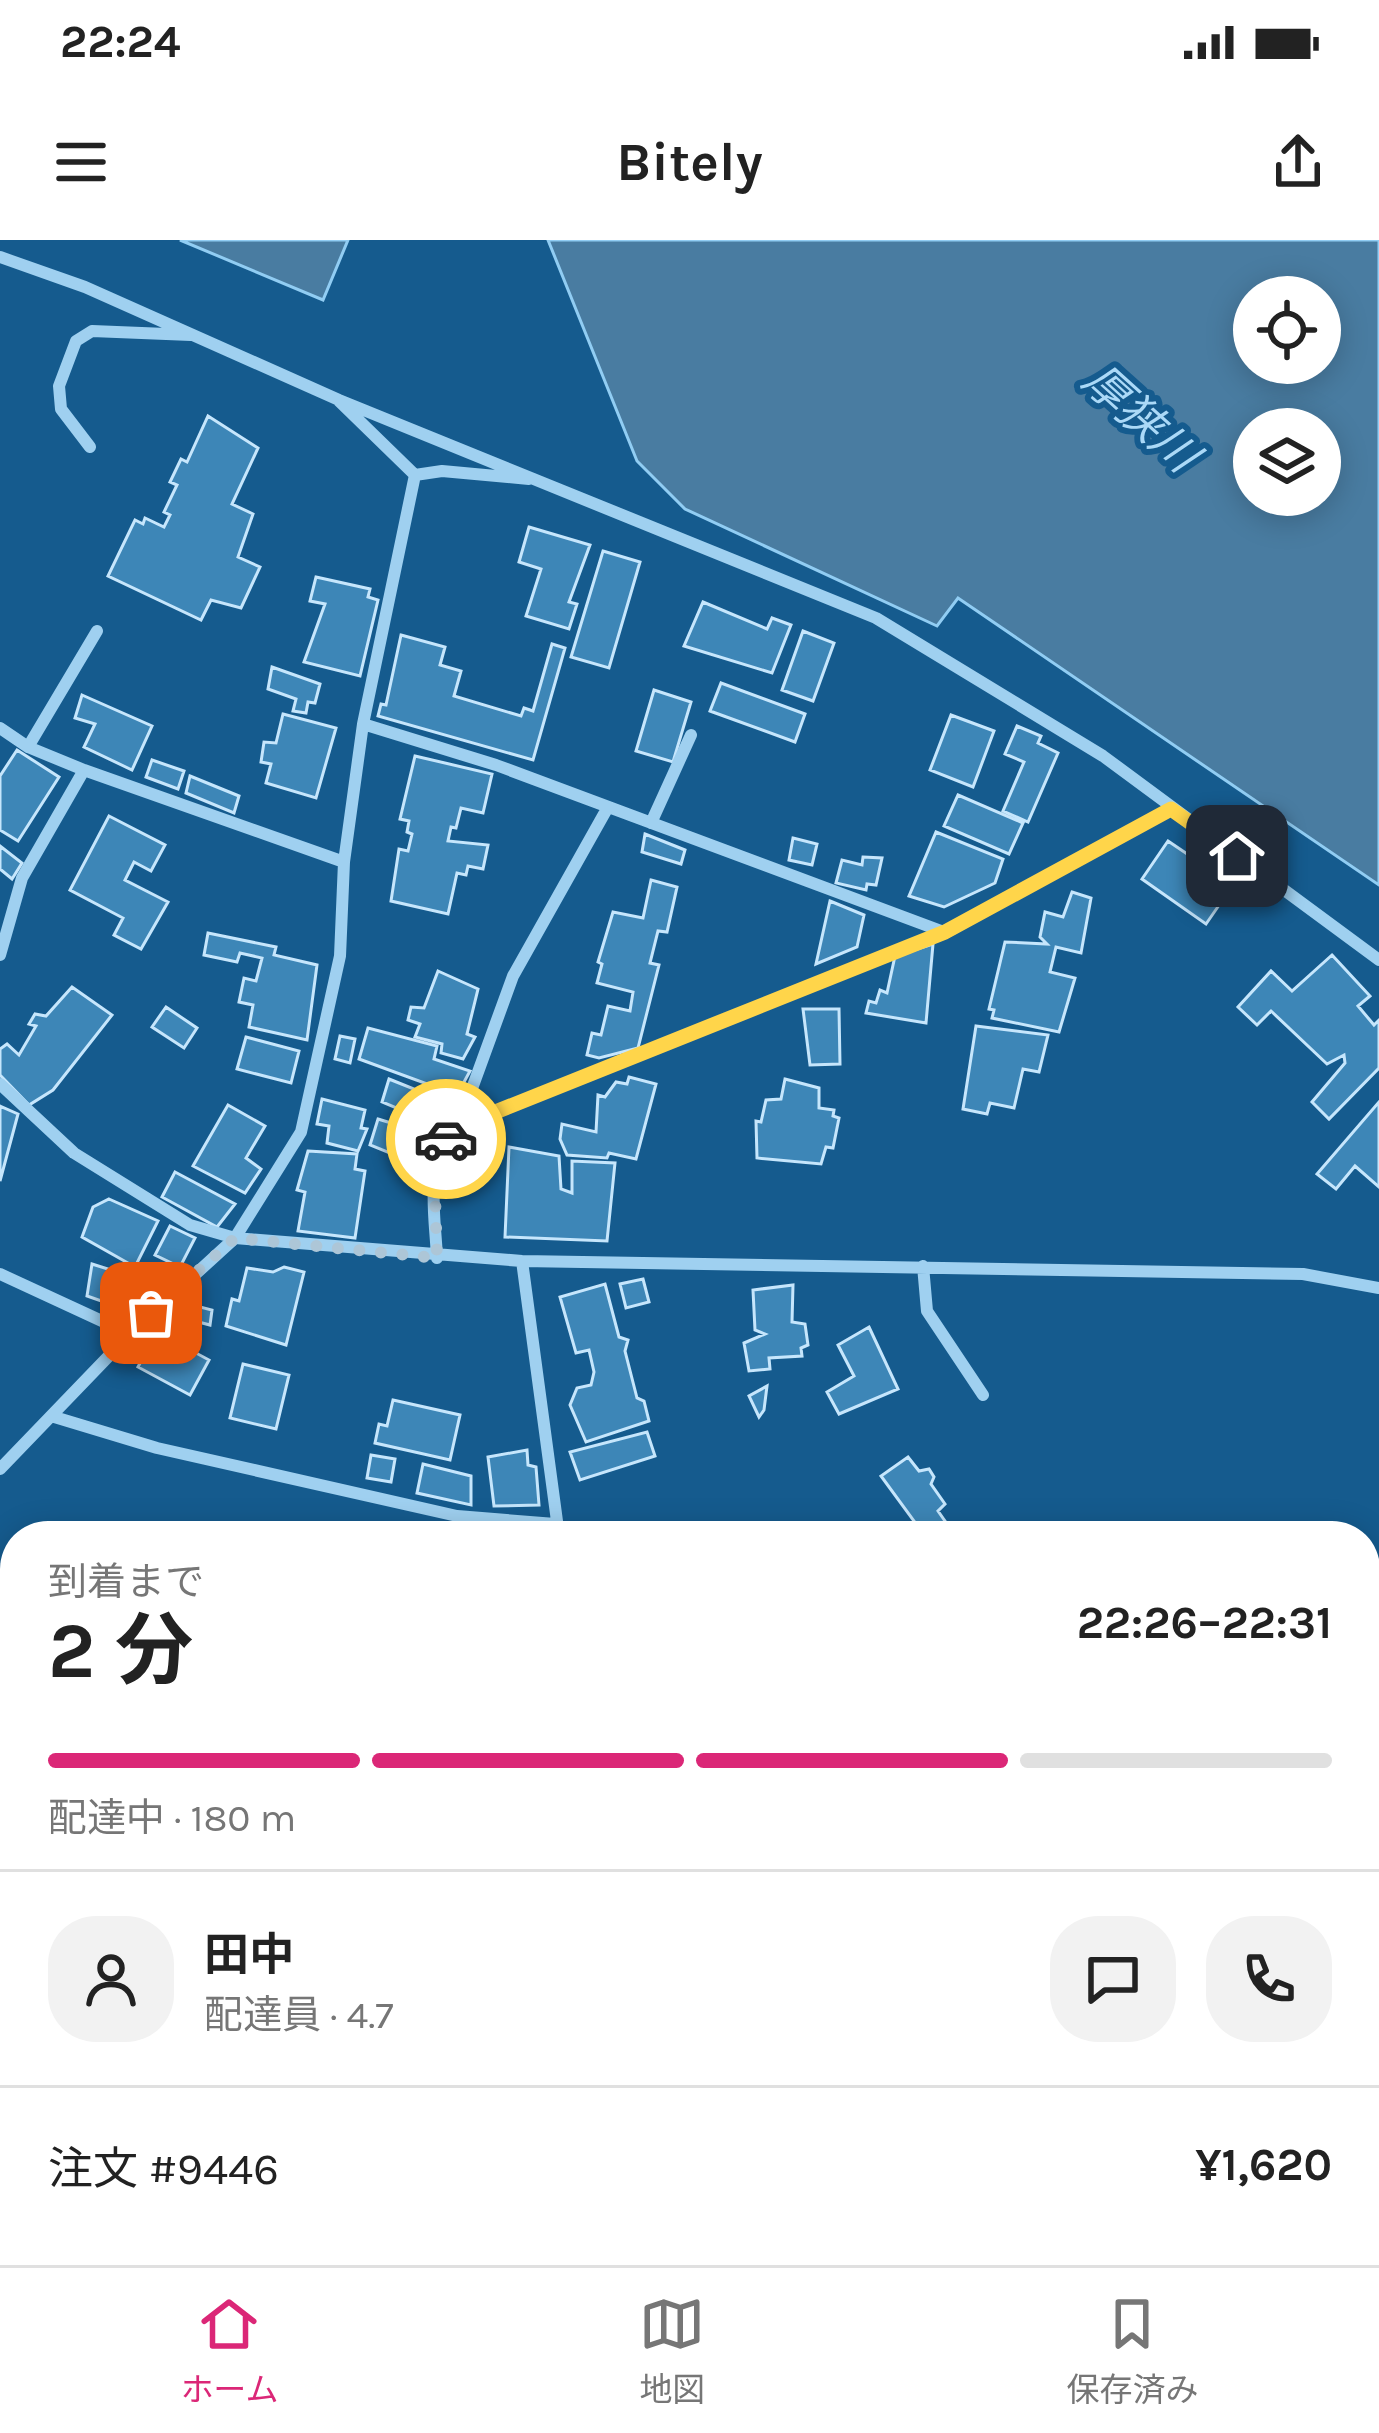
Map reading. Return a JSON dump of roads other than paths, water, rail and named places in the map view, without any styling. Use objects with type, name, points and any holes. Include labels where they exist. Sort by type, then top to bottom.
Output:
[{"type":"street","points":[[0,257],[876,618],[1103,756],[1379,960]]},
{"type":"street","points":[[90,448],[61,409],[59,386],[76,341],[92,331],[152,338],[198,335]]},
{"type":"street","points":[[339,400],[416,475]]},
{"type":"street","points":[[416,475],[442,471],[499,480],[538,479]]},
{"type":"street","points":[[0,1469],[130,1334],[235,1238],[301,1132],[340,956],[344,862],[363,724],[416,475]]},
{"type":"street","points":[[28,747],[97,631]]},
{"type":"street","points":[[363,724],[608,807],[945,932]]},
{"type":"street","points":[[0,728],[28,747],[84,770],[344,862]]},
{"type":"street","points":[[652,823],[691,735]]},
{"type":"street","points":[[0,955],[22,878],[84,770]]},
{"type":"street","points":[[458,1127],[513,976],[608,807]]},
{"type":"street","points":[[437,1258],[434,1162],[439,1146],[458,1127],[945,932],[1171,809]]},
{"type":"street","points":[[0,1084],[74,1153],[190,1225],[235,1238],[437,1258],[1303,1274],[1379,1288]]},
{"type":"street","points":[[523,1261],[556,1521]]},
{"type":"street","points":[[923,1266],[927,1311],[983,1395]]},
{"type":"street","points":[[0,1274],[130,1334]]},
{"type":"street","points":[[51,1416],[157,1448],[493,1521]]},
{"type":"water","points":[[180,240],[348,240],[323,300]]},
{"type":"water","name":"厚狭川","points":[[548,240],[1379,240],[1379,885],[958,598],[937,626],[685,509],[637,461]]}]
